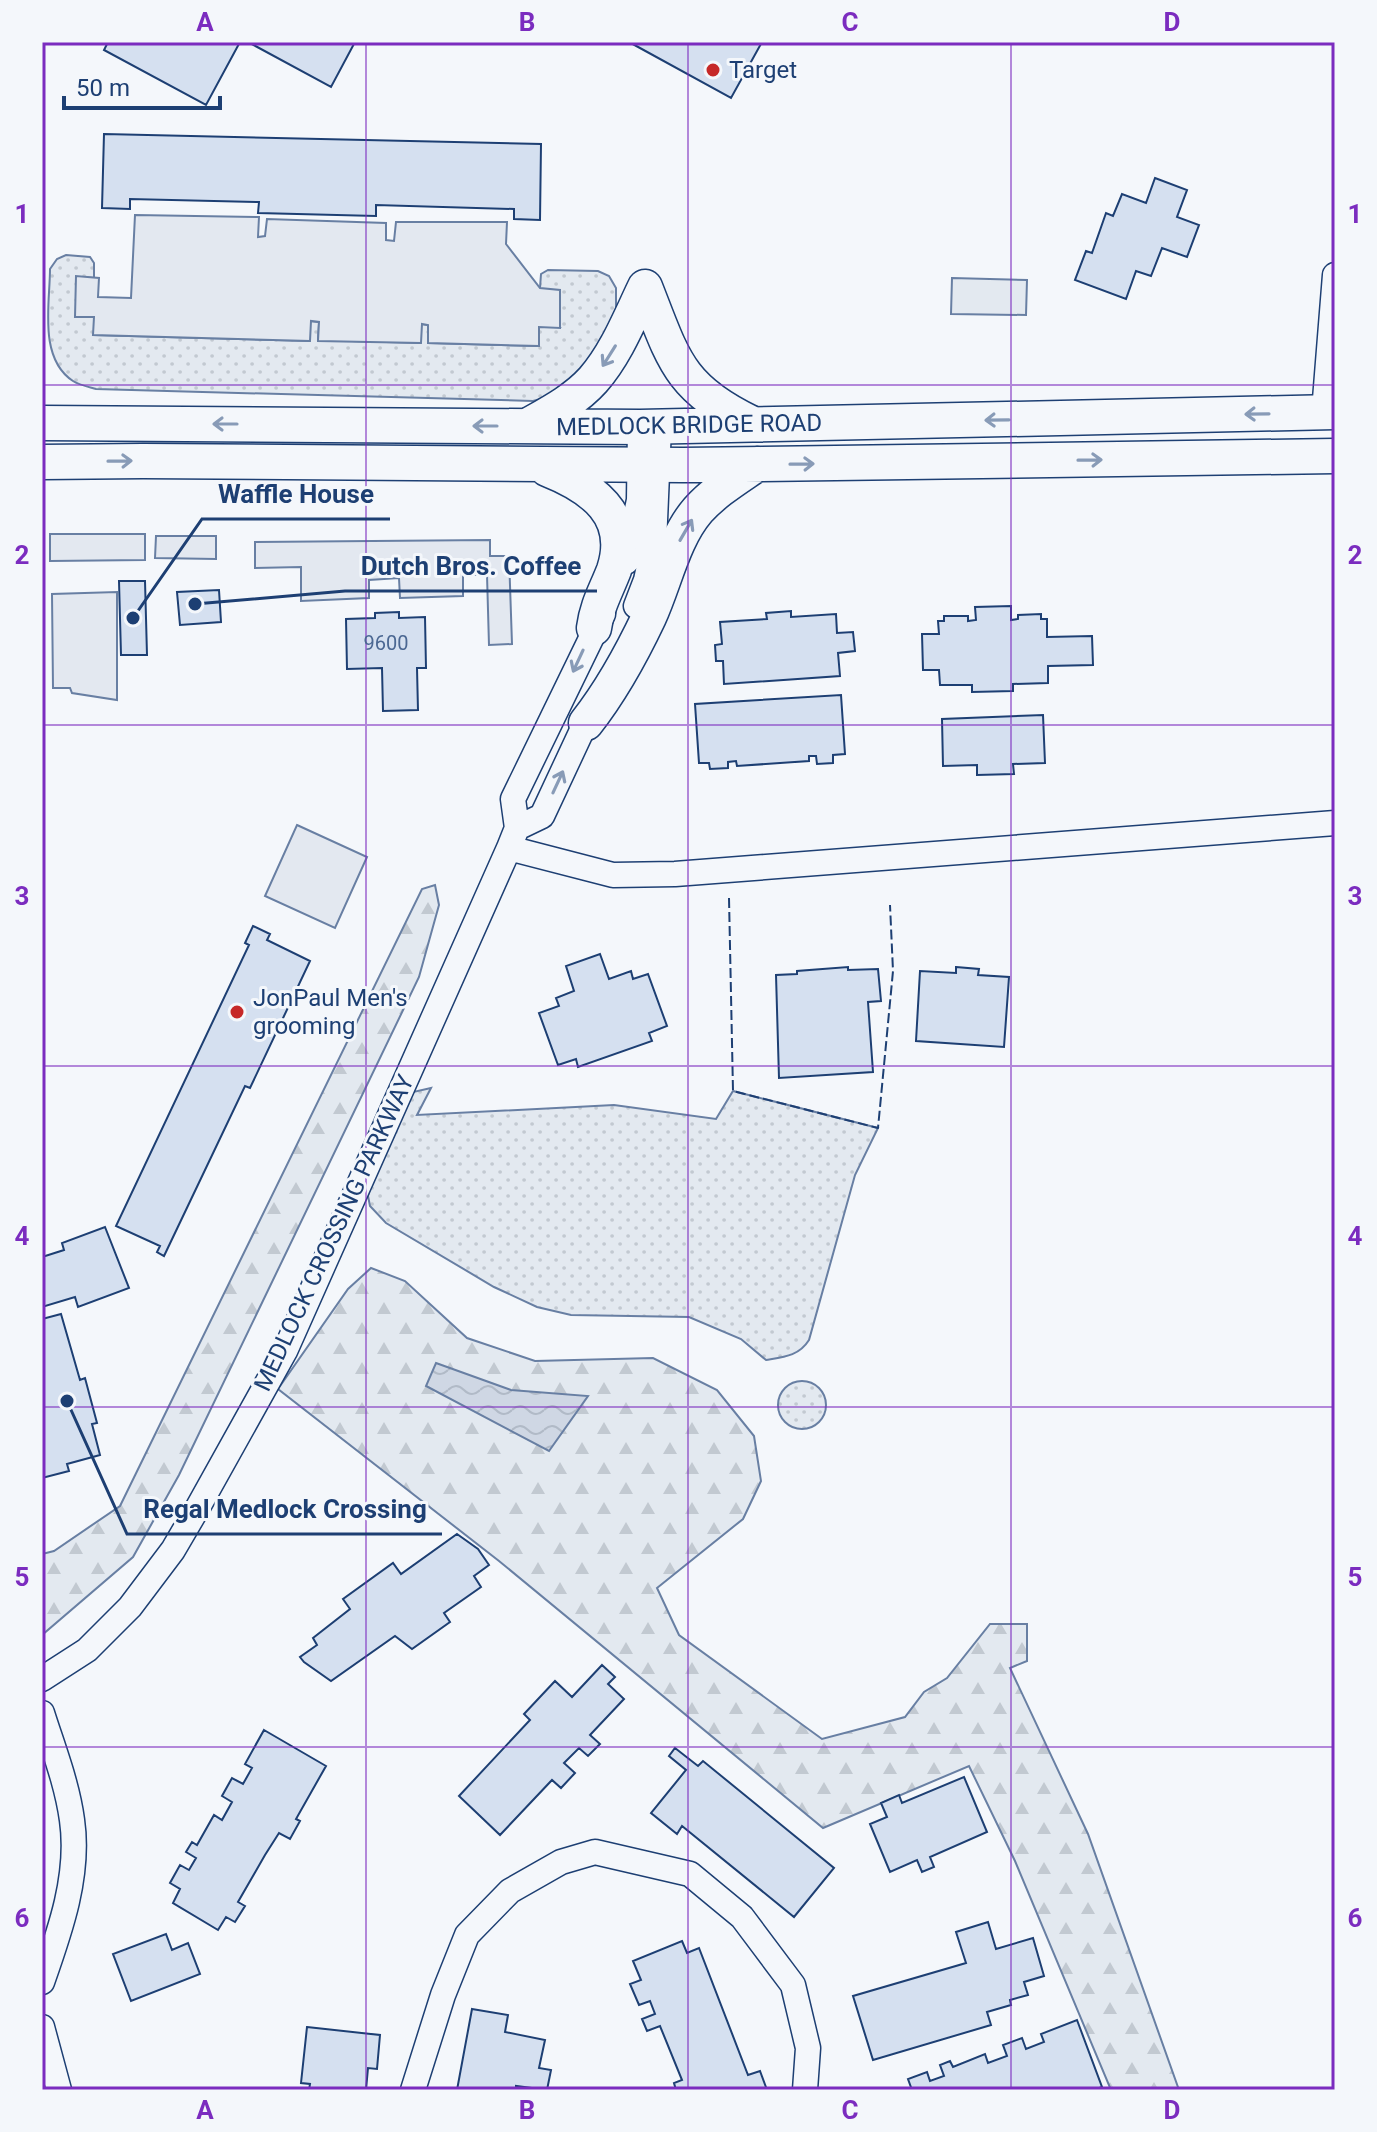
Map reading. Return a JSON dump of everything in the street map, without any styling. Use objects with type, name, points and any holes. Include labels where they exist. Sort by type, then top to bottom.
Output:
[{"type":"highway","points":[[526,426],[576,395],[594,379],[615,347],[645,287],[671,353],[691,382],[723,410],[756,425]]},
{"type":"highway","name":"MEDLOCK BRIDGE ROAD","points":[[42,423],[649,427],[1330,412]]},
{"type":"highway","name":"MEDLOCK BRIDGE ROAD","points":[[42,462],[648,465],[1335,456]]},
{"type":"highway","points":[[586,723],[612,689],[650,615],[678,543],[697,511],[719,490],[757,464]]},
{"type":"highway","points":[[536,465],[569,478],[595,493],[604,503],[615,529],[617,556],[597,606],[594,628]]},
{"type":"street","points":[[1330,412],[1335,275]]},
{"type":"street","name":"MEDLOCK CROSSING PARKWAY","points":[[513,838],[542,816],[586,723],[646,580],[654,544],[648,465],[649,427]]},
{"type":"street","name":"MEDLOCK CROSSING PARKWAY","points":[[42,1679],[87,1650],[130,1607],[173,1550],[285,1351],[513,838],[513,799],[594,628],[619,583],[626,565],[648,465]]},
{"type":"street","points":[[513,838],[613,875],[675,874],[1335,823]]},
{"type":"street","points":[[42,1982],[70,1887],[74,1854],[67,1792],[44,1727]]},
{"type":"street","points":[[413,2090],[443,1995],[467,1935],[510,1891],[561,1862],[595,1852],[690,1874],[742,1917],[793,1985],[808,2048],[805,2090]]},
{"type":"street","points":[[42,2027],[59,2090]]},
{"type":"green space","points":[[66,255],[90,257],[94,263],[94,278],[76,277],[76,317],[94,317],[94,335],[309,341],[310,321],[319,322],[318,340],[420,343],[421,324],[428,325],[429,343],[539,346],[539,327],[560,327],[540,288],[541,274],[548,270],[598,271],[609,276],[616,288],[616,309],[584,379],[533,401],[96,389],[75,382],[62,371],[50,344],[50,269],[57,259]]},
{"type":"green space","points":[[952,278],[1027,280],[1026,315],[951,314]]},
{"type":"green space","points":[[435,885],[439,905],[419,977],[179,1475],[133,1557],[42,1635],[42,1554],[54,1551],[120,1506],[422,889]]},
{"type":"green space","points":[[431,1088],[417,1115],[614,1105],[716,1119],[733,1091],[878,1128],[855,1175],[809,1340],[796,1353],[766,1360],[741,1339],[689,1317],[571,1315],[537,1307],[494,1287],[386,1223],[370,1206],[368,1196],[372,1176],[413,1092]]},
{"type":"green space","points":[[371,1268],[405,1281],[467,1338],[535,1361],[653,1358],[717,1390],[754,1436],[761,1481],[743,1519],[657,1588],[679,1635],[822,1739],[905,1717],[924,1692],[947,1678],[990,1624],[1027,1624],[1027,1661],[1010,1668],[1088,1834],[1179,2090],[1111,2090],[1015,1861],[969,1766],[823,1828],[499,1561],[278,1389],[348,1289]]},
{"type":"green space","points":[[802,1381],[819,1388],[826,1405],[819,1422],[802,1429],[785,1422],[778,1405],[785,1388]]},
{"type":"shaded area","points":[[135,215],[259,217],[258,237],[265,236],[267,219],[386,223],[386,240],[394,241],[396,222],[507,222],[506,244],[540,288],[560,290],[560,328],[539,327],[539,346],[428,343],[428,325],[422,324],[421,343],[318,341],[319,322],[311,321],[310,341],[93,335],[94,317],[75,317],[76,276],[99,278],[98,297],[131,298]]},
{"type":"shaded area","points":[[50,534],[145,534],[145,560],[50,561]]},
{"type":"shaded area","points":[[156,536],[216,536],[216,559],[155,558]]},
{"type":"shaded area","points":[[490,540],[490,556],[509,556],[512,644],[489,645],[487,575],[463,575],[463,596],[400,598],[399,578],[369,580],[369,598],[301,601],[301,567],[255,568],[255,542]]},
{"type":"shaded area","points":[[117,592],[117,700],[72,693],[70,688],[53,688],[52,594]]},
{"type":"shaded area","points":[[297,825],[367,857],[335,928],[265,896]]},
{"type":"water","points":[[436,1363],[511,1390],[588,1396],[549,1451],[426,1386]]},
{"type":"building","points":[[108,42],[240,42],[206,105],[104,50]]},
{"type":"building","points":[[248,42],[355,42],[331,87]]},
{"type":"building","name":"Target","points":[[629,42],[762,42],[731,98]]},
{"type":"building","points":[[104,134],[541,144],[540,220],[514,219],[514,209],[376,205],[376,216],[258,213],[259,202],[130,199],[130,209],[102,208]]},
{"type":"building","points":[[1155,178],[1187,190],[1177,217],[1199,225],[1187,257],[1162,248],[1151,276],[1136,271],[1126,299],[1075,280],[1086,251],[1092,253],[1106,213],[1113,216],[1122,194],[1146,203]]},
{"type":"building","points":[[119,581],[145,581],[147,655],[121,655]]},
{"type":"building","points":[[219,590],[221,622],[180,625],[177,592]]},
{"type":"building","points":[[1011,606],[1011,620],[1018,619],[1018,615],[1041,614],[1041,619],[1047,619],[1047,637],[1092,636],[1093,665],[1048,666],[1048,683],[1013,684],[1013,691],[972,692],[972,685],[940,685],[939,670],[923,670],[922,634],[939,634],[938,621],[944,621],[944,616],[968,616],[968,621],[976,620],[975,607]]},
{"type":"building","points":[[791,611],[791,617],[836,614],[837,633],[853,632],[855,651],[838,653],[840,676],[724,684],[723,661],[716,661],[715,645],[722,644],[720,622],[767,619],[766,613]]},
{"type":"building","points":[[399,612],[399,618],[425,617],[426,668],[417,668],[418,710],[383,711],[382,668],[347,669],[346,619],[375,618],[375,613]]},
{"type":"building","points":[[841,695],[845,754],[833,755],[833,763],[817,764],[816,756],[809,756],[809,761],[737,766],[736,761],[728,762],[728,768],[710,769],[709,763],[699,763],[695,704]]},
{"type":"building","points":[[1043,715],[1045,763],[1013,764],[1014,774],[977,775],[977,765],[943,766],[942,719]]},
{"type":"building","points":[[253,926],[270,934],[267,940],[310,961],[250,1088],[245,1086],[164,1256],[157,1252],[160,1246],[116,1226],[249,945],[245,943]]},
{"type":"building","points":[[600,954],[609,979],[631,971],[633,979],[648,974],[667,1026],[649,1033],[652,1041],[578,1067],[576,1059],[558,1065],[539,1013],[559,1006],[556,998],[574,991],[566,966]]},
{"type":"building","points":[[848,967],[848,970],[878,969],[881,1001],[868,1002],[873,1072],[779,1078],[776,975]]},
{"type":"building","points":[[956,967],[979,969],[978,975],[1009,977],[1004,1047],[916,1041],[920,971],[956,973]]},
{"type":"building","points":[[105,1227],[129,1288],[78,1307],[75,1297],[42,1307],[42,1257],[64,1250],[62,1243]]},
{"type":"building","points":[[61,1314],[80,1380],[85,1378],[97,1423],[92,1424],[100,1455],[67,1464],[69,1471],[42,1478],[42,1319]]},
{"type":"building","points":[[457,1534],[478,1549],[489,1565],[474,1576],[481,1587],[444,1613],[450,1622],[412,1649],[395,1636],[331,1681],[304,1662],[300,1657],[317,1645],[313,1638],[350,1609],[343,1599],[393,1563],[401,1574]]},
{"type":"building","points":[[602,1665],[615,1677],[608,1684],[624,1699],[590,1735],[600,1744],[588,1756],[579,1748],[564,1763],[575,1773],[561,1788],[552,1780],[500,1835],[459,1796],[530,1720],[524,1714],[555,1681],[572,1697]]},
{"type":"building","points":[[264,1730],[326,1766],[296,1819],[300,1821],[290,1839],[279,1833],[238,1902],[245,1906],[235,1922],[226,1917],[218,1930],[173,1903],[180,1889],[170,1883],[180,1865],[189,1870],[196,1858],[186,1852],[192,1842],[197,1845],[214,1815],[222,1820],[232,1802],[222,1796],[232,1778],[243,1784],[252,1768],[245,1764]]},
{"type":"building","points":[[675,1748],[698,1766],[703,1761],[834,1868],[794,1917],[682,1826],[677,1834],[651,1813],[686,1770],[669,1756]]},
{"type":"building","points":[[964,1777],[987,1832],[930,1857],[934,1867],[922,1872],[917,1860],[890,1872],[870,1824],[887,1817],[881,1803],[899,1795],[902,1803]]},
{"type":"building","points":[[988,1922],[996,1949],[1033,1938],[1044,1976],[1024,1982],[1028,1995],[1010,2000],[1011,2005],[987,2012],[991,2025],[873,2060],[853,1996],[966,1963],[956,1932]]},
{"type":"building","points":[[166,1934],[172,1950],[188,1943],[200,1974],[131,2001],[113,1954]]},
{"type":"building","points":[[682,1941],[687,1953],[699,1948],[748,2075],[760,2071],[767,2090],[676,2090],[674,2083],[682,2080],[660,2026],[647,2031],[642,2019],[655,2014],[650,2001],[639,2005],[630,1984],[641,1980],[633,1961]]},
{"type":"building","points":[[472,2009],[508,2015],[505,2032],[545,2040],[539,2068],[551,2070],[547,2090],[516,2086],[516,2090],[457,2090]]},
{"type":"building","points":[[1077,2020],[1102,2087],[1094,2090],[912,2090],[908,2079],[927,2072],[930,2081],[944,2076],[940,2065],[950,2061],[953,2067],[985,2054],[988,2063],[1007,2056],[1003,2045],[1022,2038],[1026,2049],[1044,2042],[1041,2034]]},
{"type":"building","points":[[307,2027],[380,2035],[377,2069],[368,2068],[366,2090],[309,2090],[310,2084],[301,2083]]},
{"type":"fence","points":[[729,898],[733,1091],[878,1128],[893,971],[890,905]]},
{"type":"place","name":"Target","points":[[713,70]]},
{"type":"place","name":"Dutch Bros. Coffee","points":[[195,604]]},
{"type":"place","name":"Waffle House","points":[[133,618]]},
{"type":"place","name":"JonPaul Men's grooming","points":[[237,1012]]},
{"type":"place","name":"Regal Medlock Crossing","points":[[67,1401]]}]
